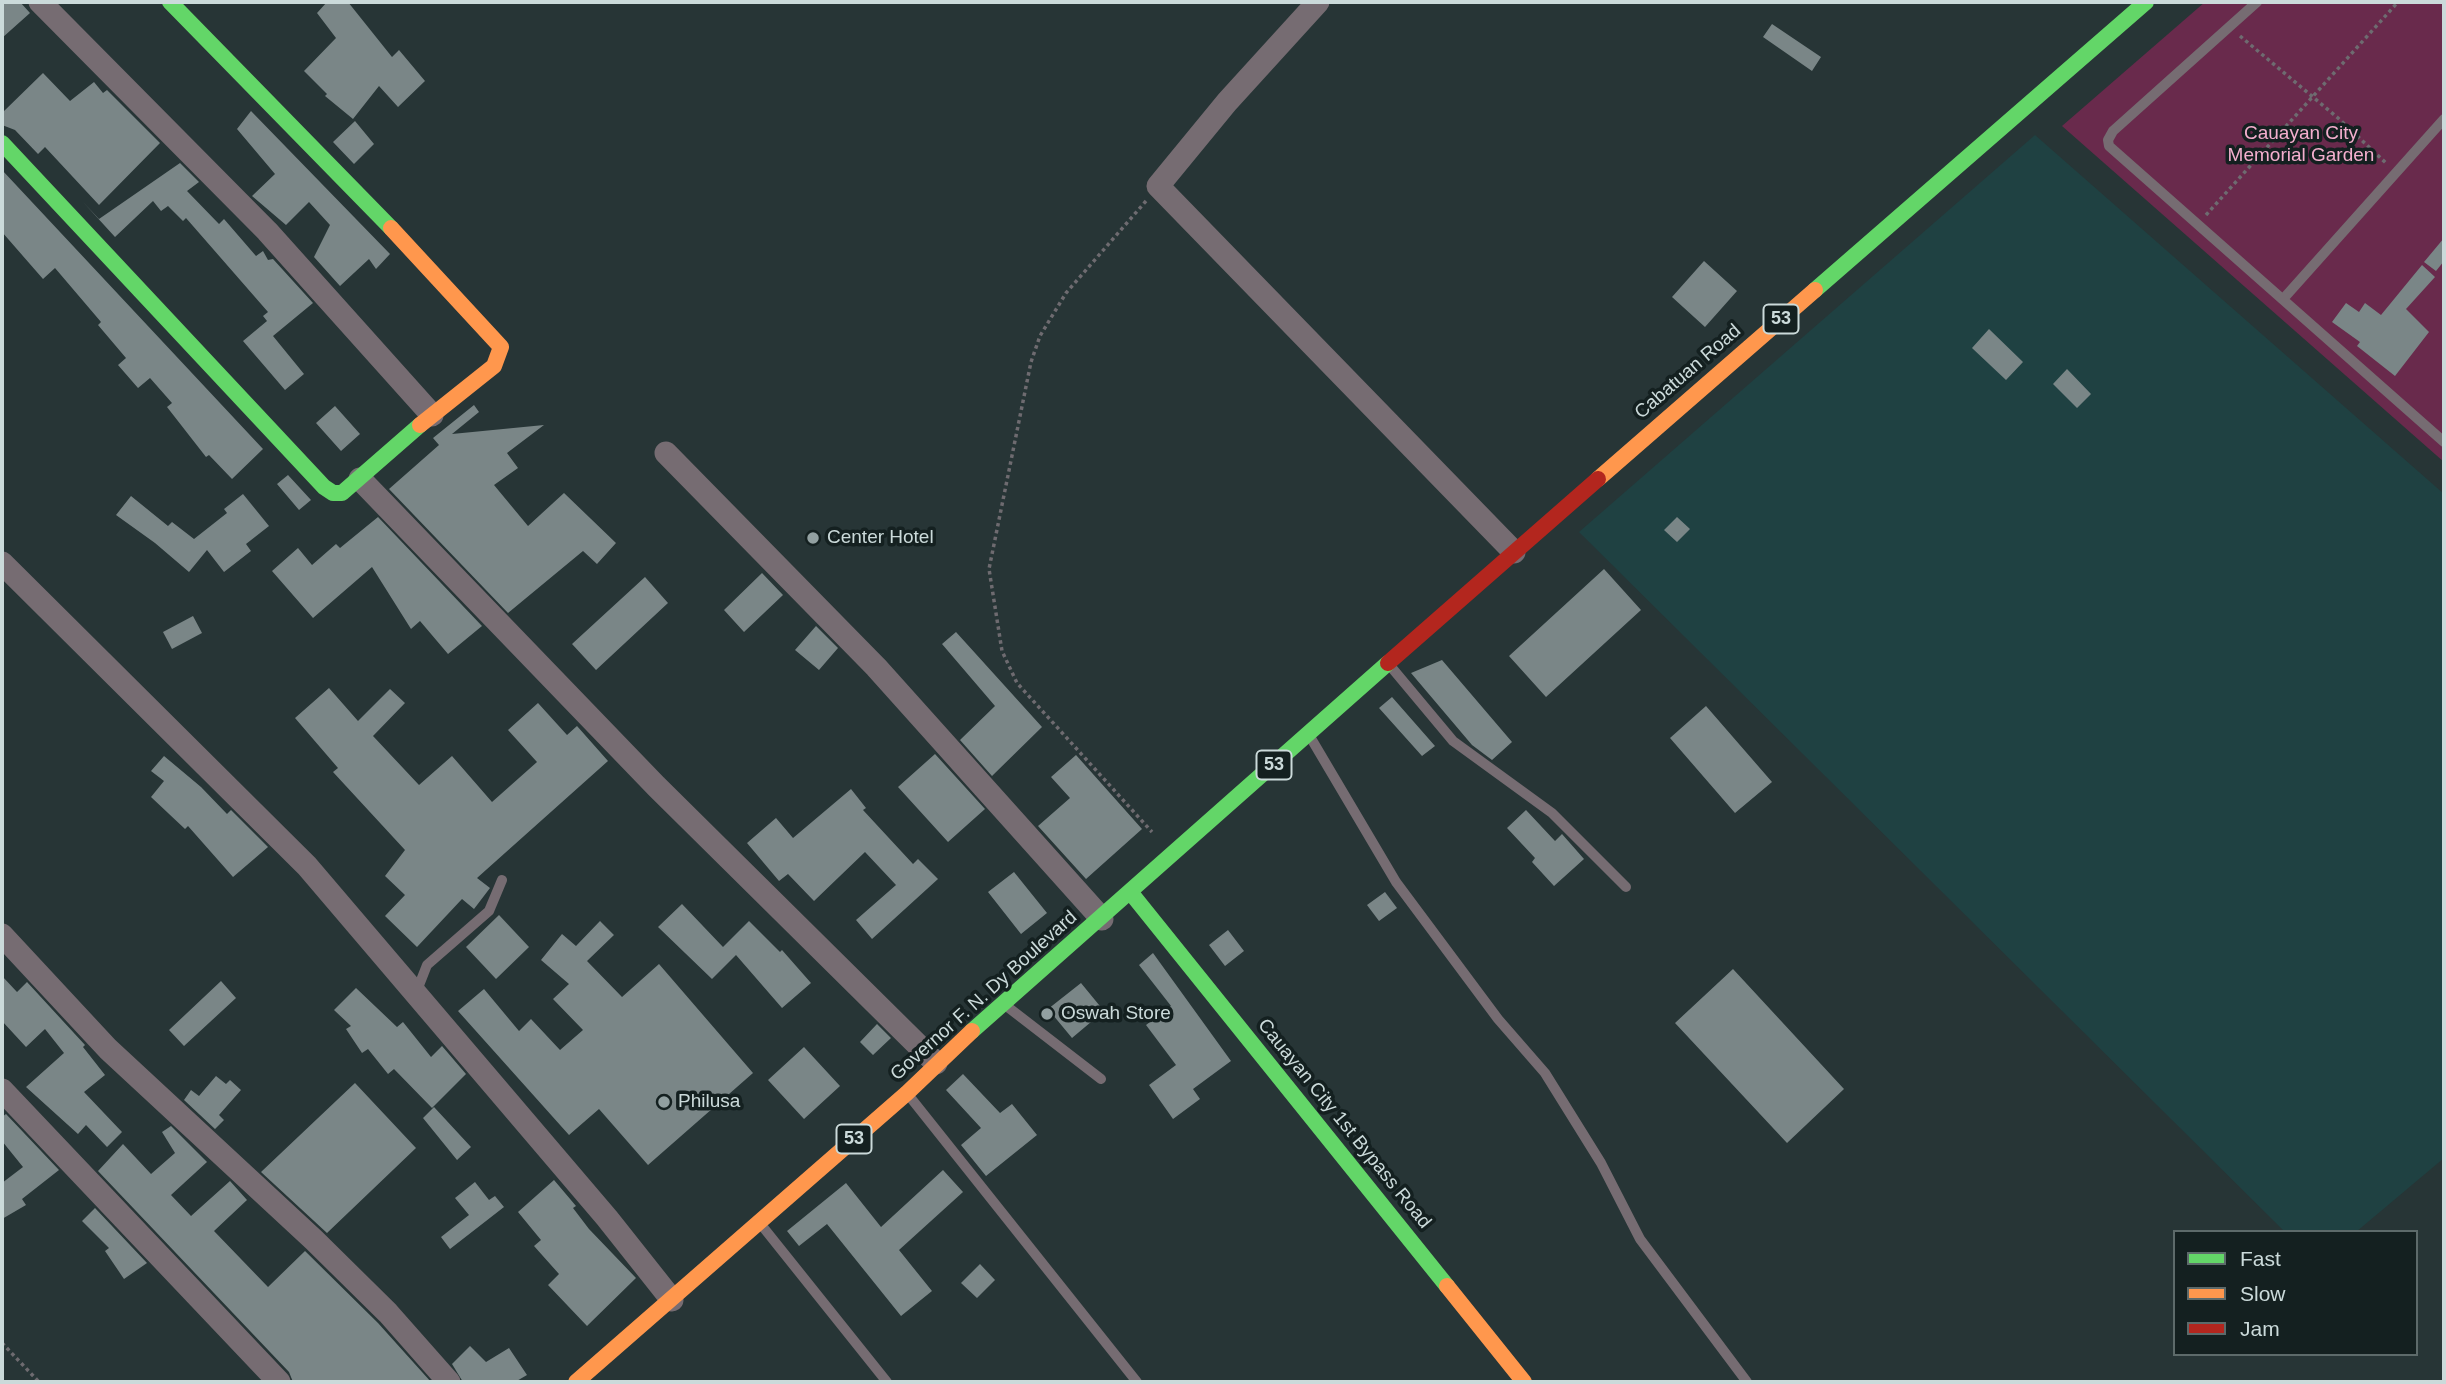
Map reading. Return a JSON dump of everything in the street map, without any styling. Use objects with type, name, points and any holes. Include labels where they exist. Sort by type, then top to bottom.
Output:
[{"type":"main road","points":[[2,143],[324,487],[333,494],[342,493],[360,480],[432,415],[494,366],[501,353],[498,341],[240,71],[170,2]]},
{"type":"main road","name":"Cabatuan Road","points":[[1418,638],[2146,2]]},
{"type":"main road","name":"Governor F. N. Dy Boulevard","points":[[576,1382],[907,1093],[936,1063],[1418,638]]},
{"type":"main road","name":"Cauayan City 1st Bypass Road","points":[[1130,893],[1524,1382]]},
{"type":"street","points":[[40,2],[267,231],[432,415]]},
{"type":"street","points":[[1318,2],[1227,102],[1158,186],[1514,552]]},
{"type":"street","points":[[666,453],[876,667],[1102,919]]},
{"type":"street","points":[[360,480],[684,815],[936,1063]]},
{"type":"street","points":[[2,563],[307,866],[672,1300]]},
{"type":"street","points":[[4,941],[108,1049],[314,1240],[388,1313],[449,1382]]},
{"type":"street","points":[[2,1090],[279,1382]]},
{"type":"lane","points":[[2258,2],[2113,131],[2108,140],[2114,153],[2284,298],[2444,442]]},
{"type":"lane","points":[[2284,298],[2444,120]]},
{"type":"lane","points":[[1388,664],[1453,741],[1552,813],[1626,887]]},
{"type":"lane","points":[[1309,734],[1396,882],[1498,1019],[1545,1073],[1601,1163],[1640,1239],[1747,1382]]},
{"type":"lane","points":[[416,993],[428,965],[489,911],[502,880]]},
{"type":"lane","points":[[1004,1004],[1101,1079]]},
{"type":"lane","points":[[907,1093],[1137,1382]]},
{"type":"lane","points":[[759,1222],[887,1382]]},
{"type":"path","points":[[2198,225],[2398,2]]},
{"type":"path","points":[[2229,27],[2313,96],[2397,173]]},
{"type":"path","points":[[1158,186],[1066,293],[1040,336],[1031,362],[989,569],[1002,652],[1017,683],[1173,855]]},
{"type":"path","points":[[2,1343],[39,1382]]},
{"type":"shaded area","points":[[2035,135],[2444,494],[2444,1158],[2358,1230],[2283,1230],[1579,532]]},
{"type":"green space","name":"Cauayan City Memorial Garden","points":[[2205,2],[2444,2],[2444,462],[2062,126]]},
{"type":"building","points":[[2,2],[20,2],[30,13],[2,38]]},
{"type":"building","points":[[327,2],[348,2],[392,57],[399,50],[425,81],[398,107],[379,86],[353,119],[325,96],[327,94],[304,71],[336,38],[317,13]]},
{"type":"building","points":[[1772,24],[1821,57],[1812,71],[1763,37]]},
{"type":"building","points":[[43,73],[70,101],[94,82],[103,93],[107,90],[160,143],[99,205],[45,147],[38,154],[15,130],[2,125],[2,113]]},
{"type":"building","points":[[251,111],[390,254],[376,269],[369,259],[340,286],[314,257],[330,225],[309,202],[286,225],[252,196],[275,174],[237,129]]},
{"type":"building","points":[[355,121],[374,144],[354,164],[333,142]]},
{"type":"building","points":[[180,163],[199,182],[187,191],[219,224],[224,219],[256,256],[263,251],[268,260],[273,259],[313,303],[273,336],[304,374],[285,390],[243,341],[267,321],[263,316],[268,312],[186,218],[183,221],[168,206],[161,211],[153,201],[115,237],[83,202],[99,219]]},
{"type":"building","points":[[2,170],[263,449],[232,479],[209,455],[206,457],[167,407],[172,403],[150,378],[138,388],[118,365],[126,358],[98,325],[101,322],[55,268],[43,279],[2,232]]},
{"type":"building","points":[[2444,238],[2444,261],[2436,271],[2424,262]]},
{"type":"building","points":[[1704,261],[1737,291],[1705,327],[1672,297]]},
{"type":"building","points":[[2422,265],[2435,277],[2406,309],[2429,332],[2395,376],[2357,346],[2360,342],[2332,322],[2346,303],[2359,312],[2365,303],[2381,315]]},
{"type":"building","points":[[1989,329],[2023,362],[2006,380],[1972,348]]},
{"type":"building","points":[[2067,369],[2091,394],[2077,408],[2053,384]]},
{"type":"building","points":[[474,405],[479,412],[452,434],[544,425],[507,453],[518,468],[494,485],[528,526],[564,493],[616,543],[597,564],[583,551],[508,613],[389,489],[439,445],[433,438]]},
{"type":"building","points":[[335,406],[360,434],[341,451],[316,423]]},
{"type":"building","points":[[288,475],[311,500],[299,510],[277,484]]},
{"type":"building","points":[[243,494],[269,526],[246,544],[251,551],[224,572],[207,550],[189,572],[116,515],[131,496],[168,526],[172,522],[194,539],[227,513],[224,509]]},
{"type":"building","points":[[378,517],[482,626],[448,654],[420,621],[411,629],[372,567],[313,618],[272,571],[298,548],[312,565],[336,544],[340,548]]},
{"type":"building","points":[[1677,517],[1690,529],[1677,542],[1664,530]]},
{"type":"building","points":[[1604,569],[1641,610],[1546,697],[1509,656]]},
{"type":"building","points":[[762,573],[783,595],[744,632],[724,610]]},
{"type":"building","points":[[645,577],[668,603],[596,670],[572,644]]},
{"type":"building","points":[[193,616],[202,633],[172,649],[163,632]]},
{"type":"building","points":[[816,626],[838,648],[819,670],[795,650]]},
{"type":"building","points":[[956,632],[1042,727],[992,776],[960,740],[995,706],[942,644]]},
{"type":"building","points":[[1442,660],[1512,742],[1492,760],[1472,745],[1411,673]]},
{"type":"building","points":[[329,688],[358,721],[390,689],[405,703],[373,736],[419,785],[452,756],[492,802],[537,762],[508,730],[538,703],[567,735],[577,726],[608,761],[477,878],[490,888],[474,909],[462,899],[417,947],[385,916],[405,895],[385,876],[405,850],[333,772],[338,768],[295,718]]},
{"type":"building","points":[[1392,697],[1435,746],[1422,756],[1379,708]]},
{"type":"building","points":[[1706,706],[1772,782],[1735,813],[1670,738]]},
{"type":"building","points":[[935,754],[985,809],[948,842],[898,787]]},
{"type":"building","points":[[1076,755],[1142,829],[1086,879],[1038,826],[1070,798],[1051,777]]},
{"type":"building","points":[[164,756],[201,787],[227,814],[231,810],[268,847],[233,877],[188,826],[185,829],[151,797],[164,781],[151,771]]},
{"type":"building","points":[[851,789],[866,808],[863,810],[913,864],[918,859],[938,879],[872,939],[856,920],[896,885],[865,852],[814,901],[788,874],[779,881],[747,843],[776,818],[793,838]]},
{"type":"building","points":[[1526,810],[1555,841],[1562,834],[1584,859],[1554,886],[1532,862],[1535,858],[1507,828]]},
{"type":"building","points":[[1014,872],[1047,913],[1021,934],[988,892]]},
{"type":"building","points":[[1385,892],[1397,908],[1379,921],[1367,905]]},
{"type":"building","points":[[682,904],[723,947],[749,921],[780,952],[782,950],[811,983],[782,1008],[736,955],[712,979],[658,927]]},
{"type":"building","points":[[499,915],[529,947],[496,979],[466,947]]},
{"type":"building","points":[[600,921],[614,935],[587,961],[622,997],[659,964],[753,1073],[648,1165],[599,1109],[569,1135],[458,1011],[484,989],[519,1031],[531,1019],[560,1050],[583,1030],[553,999],[569,984],[541,960],[562,934],[576,946]]},
{"type":"building","points":[[1228,930],[1244,951],[1225,966],[1209,945]]},
{"type":"building","points":[[1153,953],[1231,1061],[1193,1089],[1200,1099],[1173,1119],[1149,1085],[1176,1065],[1146,1025],[1171,1006],[1139,965]]},
{"type":"building","points":[[1733,969],[1844,1089],[1787,1143],[1675,1023]]},
{"type":"building","points":[[2,976],[17,992],[27,982],[85,1045],[83,1047],[105,1075],[84,1092],[122,1132],[107,1147],[86,1125],[78,1134],[26,1087],[64,1053],[45,1029],[26,1047],[2,1021]]},
{"type":"building","points":[[221,981],[236,998],[184,1046],[169,1030]]},
{"type":"building","points":[[1081,983],[1104,1011],[1072,1038],[1048,1009]]},
{"type":"building","points":[[356,988],[397,1027],[403,1022],[431,1057],[442,1046],[466,1074],[432,1108],[394,1069],[388,1074],[368,1049],[362,1053],[346,1029],[351,1026],[334,1010]]},
{"type":"building","points":[[877,1024],[891,1038],[873,1055],[860,1042]]},
{"type":"building","points":[[804,1047],[840,1086],[804,1119],[768,1080]]},
{"type":"building","points":[[963,1074],[1000,1113],[1012,1104],[1037,1135],[986,1176],[961,1145],[981,1128],[946,1090]]},
{"type":"building","points":[[216,1076],[226,1084],[230,1080],[241,1090],[219,1115],[224,1120],[215,1129],[184,1100],[191,1090],[199,1096]]},
{"type":"building","points":[[355,1083],[416,1148],[327,1233],[261,1172]]},
{"type":"building","points":[[434,1107],[471,1147],[457,1160],[423,1118]]},
{"type":"building","points":[[6,1114],[59,1170],[22,1199],[26,1205],[2,1219],[2,1183],[23,1167],[2,1141],[2,1117]]},
{"type":"building","points":[[171,1126],[207,1162],[171,1195],[191,1216],[230,1181],[247,1200],[214,1231],[268,1287],[305,1251],[378,1323],[431,1382],[293,1382],[289,1372],[98,1171],[123,1144],[151,1174],[175,1153],[162,1132]]},
{"type":"building","points":[[943,1170],[963,1192],[899,1250],[932,1291],[901,1316],[827,1224],[799,1246],[787,1231],[846,1183],[881,1227]]},
{"type":"building","points":[[554,1180],[576,1206],[573,1208],[589,1229],[636,1278],[587,1326],[548,1285],[559,1274],[534,1246],[541,1240],[518,1212]]},
{"type":"building","points":[[475,1182],[489,1200],[495,1196],[504,1207],[450,1249],[441,1237],[469,1215],[455,1198]]},
{"type":"building","points":[[95,1208],[147,1263],[124,1279],[105,1251],[109,1248],[82,1221]]},
{"type":"building","points":[[980,1264],[995,1280],[977,1298],[961,1283]]},
{"type":"building","points":[[470,1346],[486,1362],[509,1348],[527,1375],[515,1382],[463,1382],[452,1364]]},
{"type":"traffic: fast","points":[[170,2],[391,228]]},
{"type":"traffic: fast","points":[[1815,290],[2146,2]]},
{"type":"traffic: fast","points":[[2,143],[324,487],[333,493],[342,493],[420,425]]},
{"type":"traffic: fast","points":[[972,1031],[1388,663]]},
{"type":"traffic: fast","points":[[1131,893],[1447,1286]]},
{"type":"traffic: slow","points":[[391,228],[501,347],[494,366],[420,425]]},
{"type":"traffic: slow","points":[[1598,479],[1815,290]]},
{"type":"traffic: slow","points":[[576,1382],[907,1093],[972,1031]]},
{"type":"traffic: slow","points":[[1447,1286],[1524,1382]]},
{"type":"traffic: jam","points":[[1388,663],[1598,479]]},
{"type":"place","name":"Center Hotel","points":[[813,538]]},
{"type":"place","name":"Oswah Store","points":[[1047,1014]]},
{"type":"place","name":"Philusa","points":[[664,1102]]}]
